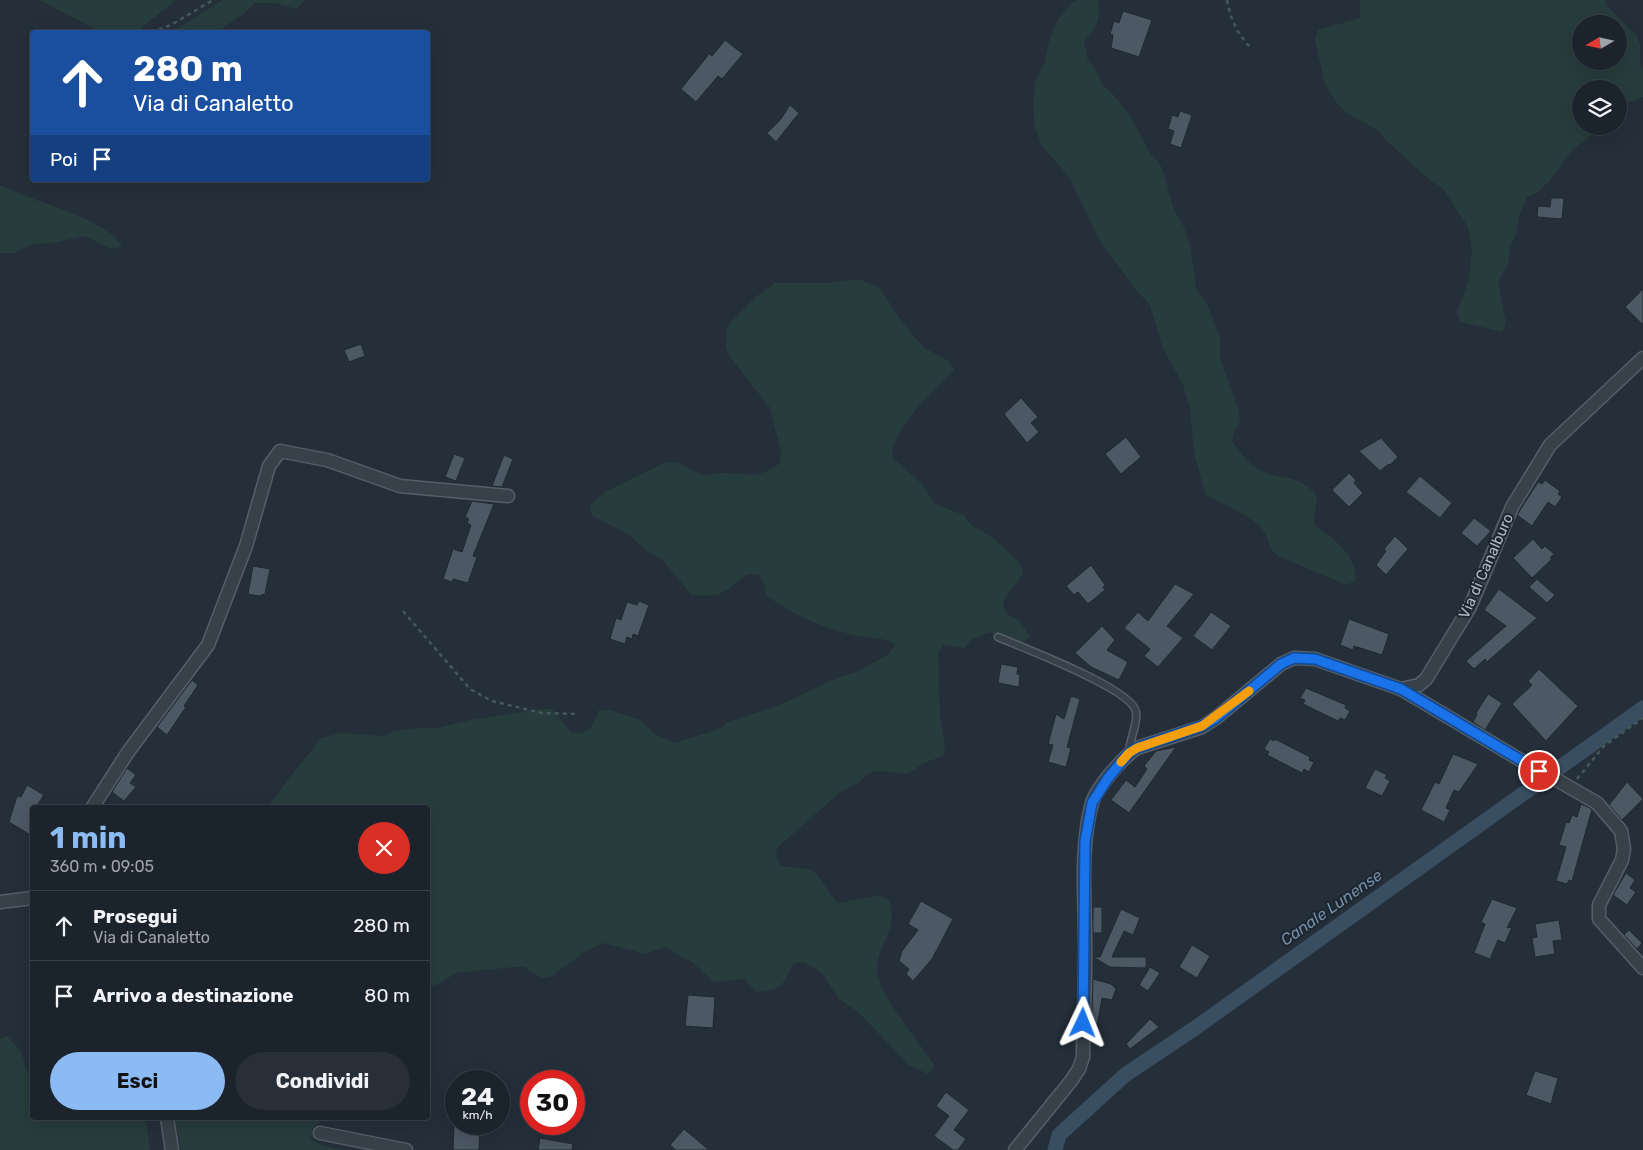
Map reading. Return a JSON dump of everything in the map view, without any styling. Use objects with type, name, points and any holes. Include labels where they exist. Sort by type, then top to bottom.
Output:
[{"type":"street","name":"Via di Canalburo","points":[[1401,689],[1419,685],[1426,679],[1470,607],[1512,507],[1550,445],[1643,358]]},
{"type":"street","points":[[94,805],[128,752],[208,645],[246,546],[268,466],[280,452],[327,460],[400,486],[508,496]]},
{"type":"street","points":[[1015,1150],[1071,1081],[1079,1069],[1083,1057],[1086,956],[1085,842],[1095,796],[1129,753],[1137,748],[1202,726],[1216,718],[1281,664],[1294,658],[1315,659],[1401,689],[1539,771]]},
{"type":"street","points":[[1557,780],[1598,803],[1621,832],[1624,840],[1622,860],[1599,905],[1599,919],[1643,968]]},
{"type":"street","points":[[0,902],[30,898]]},
{"type":"street","points":[[167,1120],[172,1150]]},
{"type":"street","points":[[320,1133],[406,1150]]},
{"type":"lane","points":[[998,637],[1101,682],[1129,700],[1136,713],[1129,753]]},
{"type":"path","points":[[157,30],[171,25],[213,0]]},
{"type":"path","points":[[1227,0],[1232,22],[1243,40],[1252,49]]},
{"type":"path","points":[[403,611],[470,689],[492,701],[542,713],[578,714]]},
{"type":"path","points":[[1569,787],[1604,746],[1643,718]]},
{"type":"green space","points":[[39,0],[176,0],[142,27],[141,30],[97,30]]},
{"type":"green space","points":[[223,0],[305,0],[296,9],[276,3],[254,3],[246,12],[220,30],[175,30]]},
{"type":"green space","points":[[1078,0],[1097,0],[1099,17],[1092,33],[1084,41],[1088,61],[1095,68],[1103,86],[1111,92],[1131,117],[1151,155],[1158,161],[1163,170],[1174,210],[1184,227],[1191,249],[1196,288],[1208,306],[1220,338],[1220,358],[1239,411],[1240,423],[1234,431],[1232,441],[1247,460],[1258,469],[1265,473],[1302,483],[1317,496],[1314,525],[1330,536],[1348,554],[1352,561],[1356,580],[1347,585],[1278,556],[1272,550],[1259,525],[1236,510],[1206,496],[1194,453],[1190,408],[1183,385],[1162,346],[1150,305],[1135,289],[1098,238],[1070,178],[1042,146],[1035,128],[1033,104],[1035,82],[1045,62],[1049,41],[1058,20],[1072,3]]},
{"type":"green space","points":[[1360,0],[1605,0],[1607,6],[1616,15],[1572,15],[1572,70],[1628,70],[1628,27],[1637,36],[1640,45],[1640,65],[1643,71],[1643,97],[1627,103],[1627,80],[1572,80],[1572,135],[1591,135],[1569,154],[1540,190],[1527,197],[1519,216],[1516,236],[1511,244],[1508,264],[1498,282],[1506,323],[1502,332],[1461,322],[1457,312],[1468,282],[1472,249],[1468,227],[1443,189],[1426,177],[1386,140],[1380,132],[1344,111],[1337,103],[1325,84],[1315,40],[1318,30],[1360,18]]},
{"type":"green space","points":[[0,185],[85,219],[114,237],[122,247],[111,249],[84,236],[53,243],[32,244],[14,253],[0,253]]},
{"type":"green space","points":[[861,280],[880,288],[897,315],[923,347],[950,362],[954,370],[926,398],[907,422],[894,445],[892,457],[923,485],[935,504],[964,515],[970,524],[996,540],[1019,562],[1023,571],[1019,580],[1007,595],[1003,605],[1008,615],[1019,621],[1030,638],[1020,643],[989,632],[971,640],[965,648],[943,645],[938,654],[940,714],[945,746],[943,756],[924,763],[908,774],[879,771],[868,773],[861,781],[838,794],[777,848],[776,858],[782,867],[806,869],[817,874],[838,903],[880,895],[889,900],[892,919],[879,958],[877,967],[878,978],[900,1018],[935,1066],[928,1074],[910,1066],[858,1012],[839,999],[822,973],[804,962],[793,964],[781,986],[757,992],[744,979],[714,982],[693,963],[665,947],[645,954],[604,943],[586,951],[552,976],[542,978],[524,967],[514,967],[456,973],[439,984],[430,986],[430,805],[268,805],[321,738],[342,733],[384,736],[394,731],[438,728],[470,720],[552,709],[572,733],[587,731],[593,724],[599,710],[610,710],[640,720],[655,734],[675,743],[719,729],[728,722],[782,704],[830,681],[861,670],[890,653],[895,644],[830,628],[808,620],[786,608],[766,595],[759,575],[748,574],[727,590],[717,594],[691,595],[663,560],[645,550],[630,535],[593,516],[589,506],[605,492],[664,463],[681,464],[706,475],[724,473],[759,474],[780,463],[781,452],[770,408],[731,358],[726,348],[727,326],[757,296],[775,283],[828,283]]},
{"type":"green space","points":[[7,1036],[21,1051],[27,1072],[30,1074],[30,1120],[146,1120],[150,1150],[0,1150],[0,1039]]},
{"type":"green space","points":[[175,1120],[326,1120],[316,1124],[311,1139],[319,1144],[342,1150],[181,1150]]},
{"type":"building","points":[[1123,11],[1152,20],[1139,57],[1111,48],[1113,35],[1110,34],[1114,21],[1119,23]]},
{"type":"building","points":[[725,40],[743,54],[722,79],[718,76],[696,102],[681,89],[709,54],[712,56]]},
{"type":"building","points":[[790,105],[799,113],[776,142],[767,133],[781,119]]},
{"type":"building","points":[[1180,111],[1192,115],[1181,148],[1170,144],[1174,131],[1168,129],[1172,115],[1178,117]]},
{"type":"building","points":[[1551,198],[1564,198],[1562,219],[1537,217],[1538,206],[1550,207]]},
{"type":"building","points":[[1643,289],[1643,325],[1625,307]]},
{"type":"building","points":[[361,344],[365,356],[349,362],[344,350]]},
{"type":"building","points":[[1021,398],[1038,417],[1031,423],[1039,432],[1027,443],[1004,414]]},
{"type":"building","points":[[1126,437],[1141,457],[1121,474],[1105,454]]},
{"type":"building","points":[[1381,438],[1398,457],[1380,471],[1359,451]]},
{"type":"building","points":[[454,454],[465,458],[456,481],[445,477]]},
{"type":"building","points":[[504,455],[513,459],[502,487],[492,486]]},
{"type":"building","points":[[1349,473],[1356,480],[1354,483],[1363,493],[1349,507],[1332,490]]},
{"type":"building","points":[[1420,476],[1452,503],[1440,518],[1406,492]]},
{"type":"building","points":[[1545,480],[1560,491],[1558,494],[1562,497],[1555,507],[1548,502],[1532,526],[1517,515],[1538,482],[1542,484]]},
{"type":"building","points":[[472,501],[494,504],[473,556],[477,557],[468,583],[453,579],[452,582],[443,579],[453,549],[462,552],[471,525],[467,523],[469,519],[465,517]]},
{"type":"building","points":[[1474,518],[1491,531],[1477,546],[1461,533]]},
{"type":"building","points":[[1395,536],[1408,549],[1386,575],[1376,565],[1386,551],[1384,549]]},
{"type":"building","points":[[1533,539],[1542,549],[1545,546],[1554,554],[1550,558],[1552,559],[1532,578],[1513,558]]},
{"type":"building","points":[[1091,565],[1105,585],[1103,587],[1105,590],[1088,604],[1078,592],[1074,595],[1066,586]]},
{"type":"building","points":[[253,566],[270,569],[265,594],[259,596],[248,594]]},
{"type":"building","points":[[1537,579],[1555,595],[1547,603],[1529,587]]},
{"type":"building","points":[[1175,584],[1194,594],[1167,626],[1183,638],[1158,667],[1144,656],[1150,649],[1124,628],[1138,612],[1148,621]]},
{"type":"building","points":[[1499,589],[1537,618],[1487,662],[1485,659],[1474,669],[1466,661],[1506,626],[1484,610]]},
{"type":"building","points":[[639,601],[649,605],[638,636],[633,634],[632,639],[627,637],[625,644],[610,639],[616,618],[621,620],[627,602],[637,605]]},
{"type":"building","points":[[1211,612],[1231,626],[1212,650],[1193,636]]},
{"type":"building","points":[[1349,619],[1389,634],[1382,655],[1354,646],[1353,650],[1340,645]]},
{"type":"building","points":[[1102,626],[1115,640],[1107,650],[1128,662],[1119,680],[1091,667],[1075,653]]},
{"type":"building","points":[[1001,664],[1018,667],[1017,674],[1020,675],[1019,687],[998,683]]},
{"type":"building","points":[[1539,669],[1578,706],[1546,741],[1512,704],[1532,685],[1528,681]]},
{"type":"building","points":[[192,680],[198,685],[167,735],[157,727]]},
{"type":"building","points":[[1306,688],[1346,705],[1345,708],[1350,711],[1345,720],[1340,718],[1338,721],[1303,704],[1305,700],[1300,698]]},
{"type":"building","points":[[1488,694],[1502,703],[1485,730],[1473,722],[1476,713]]},
{"type":"building","points":[[1071,696],[1080,699],[1067,747],[1071,748],[1066,767],[1048,762],[1053,745],[1048,744],[1056,714],[1064,719]]},
{"type":"building","points":[[1270,739],[1274,741],[1275,739],[1310,757],[1309,760],[1314,762],[1309,772],[1304,769],[1302,773],[1267,755],[1269,752],[1264,749]]},
{"type":"building","points":[[1176,747],[1129,813],[1111,800],[1126,780],[1135,787],[1147,769],[1144,766],[1156,751]]},
{"type":"building","points":[[1453,754],[1478,764],[1459,792],[1454,790],[1446,808],[1450,810],[1444,822],[1421,810],[1435,782],[1439,784]]},
{"type":"building","points":[[127,768],[136,775],[130,783],[136,787],[124,801],[112,792]]},
{"type":"building","points":[[1375,769],[1387,775],[1385,778],[1390,781],[1382,796],[1365,788]]},
{"type":"building","points":[[1627,782],[1643,799],[1622,820],[1609,805]]},
{"type":"building","points":[[27,785],[44,795],[37,805],[30,805],[30,835],[9,822],[17,796],[21,797]]},
{"type":"building","points":[[1581,804],[1592,809],[1572,881],[1569,880],[1567,884],[1556,881],[1566,847],[1559,845],[1566,822],[1569,823],[1572,815],[1577,817]]},
{"type":"building","points":[[1626,873],[1635,880],[1630,888],[1636,892],[1627,905],[1613,895]]},
{"type":"building","points":[[1492,899],[1517,908],[1507,928],[1512,927],[1505,943],[1498,940],[1490,959],[1474,953],[1485,924],[1481,922]]},
{"type":"building","points":[[921,901],[953,919],[932,959],[913,981],[906,974],[909,969],[899,961],[902,951],[918,930],[908,924]]},
{"type":"building","points":[[1093,907],[1102,907],[1102,933],[1093,933]]},
{"type":"building","points":[[1121,909],[1140,918],[1133,935],[1124,931],[1112,957],[1146,957],[1146,968],[1110,967],[1093,957],[1100,957]]},
{"type":"building","points":[[1559,920],[1562,940],[1553,941],[1555,954],[1535,957],[1532,938],[1537,937],[1535,924]]},
{"type":"building","points":[[1629,930],[1642,943],[1637,949],[1624,935]]},
{"type":"building","points":[[1192,945],[1210,956],[1197,978],[1179,967]]},
{"type":"building","points":[[1150,967],[1160,973],[1148,991],[1139,985]]},
{"type":"building","points":[[1093,979],[1111,984],[1116,989],[1112,1000],[1102,998],[1095,1039],[1091,1039]]},
{"type":"building","points":[[688,995],[715,997],[713,1028],[685,1026]]},
{"type":"building","points":[[1150,1019],[1159,1027],[1130,1049],[1126,1044]]},
{"type":"building","points":[[1535,1071],[1558,1078],[1551,1104],[1526,1095]]},
{"type":"building","points":[[946,1092],[969,1110],[954,1130],[966,1139],[958,1150],[953,1150],[934,1136],[949,1116],[936,1106]]},
{"type":"building","points":[[684,1129],[709,1150],[676,1150],[670,1145]]},
{"type":"building","points":[[454,1135],[480,1135],[479,1150],[453,1150]]},
{"type":"building","points":[[540,1138],[573,1144],[572,1150],[538,1150]]},
{"type":"waterway","name":"Canale Lunense","points":[[1055,1150],[1059,1135],[1125,1075],[1198,1026],[1643,708]]},
{"type":"tunnel","points":[[1539,771],[1557,780]]},
{"type":"slow traffic","points":[[1121,762],[1129,753],[1137,748],[1202,726],[1216,718],[1249,691]]},
{"type":"route","points":[[1083,1023],[1086,956],[1085,842],[1092,803],[1098,790],[1129,753],[1137,748],[1202,726],[1216,718],[1281,664],[1294,658],[1315,659],[1401,689],[1481,739],[1539,771]]}]
